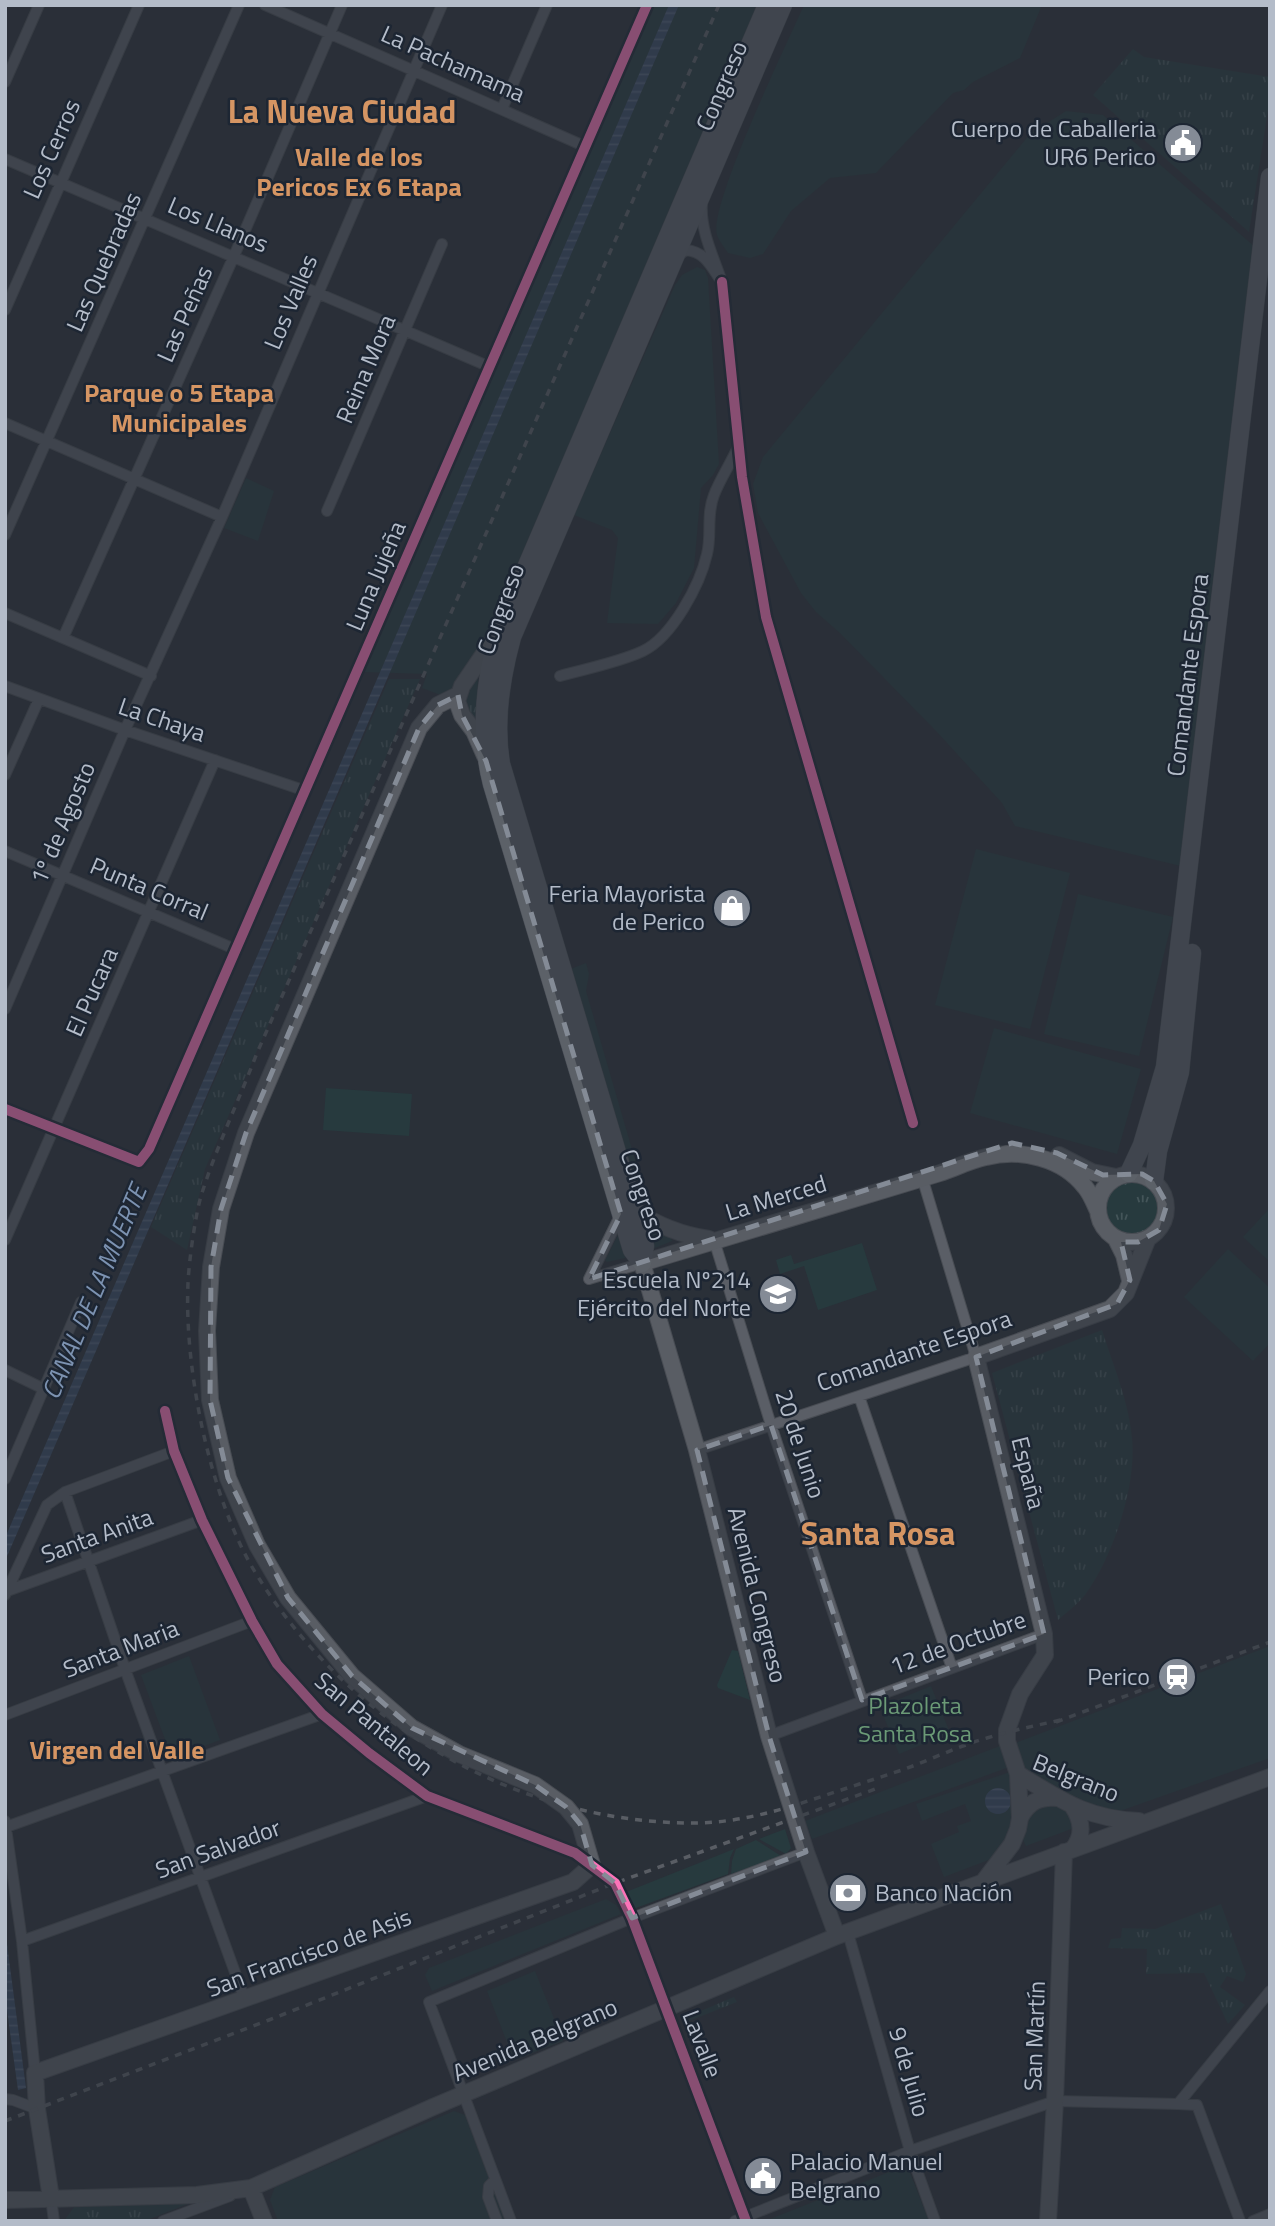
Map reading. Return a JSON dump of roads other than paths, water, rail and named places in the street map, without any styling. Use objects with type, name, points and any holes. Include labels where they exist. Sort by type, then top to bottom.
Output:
[{"type":"main road","name":"Congreso","points":[[642,1263],[645,1246],[628,1212],[486,761],[486,696],[499,631],[767,5]]},
{"type":"main road","name":"Congreso","points":[[628,1212],[501,764],[500,707],[505,666],[512,637],[783,5]]},
{"type":"main road","name":"Comandante Espora","points":[[1122,1175],[1142,1146],[1165,1068],[1270,177]]},
{"type":"main road","name":"Comandante Espora","points":[[1154,1181],[1158,1151],[1180,1072],[1196,912],[1270,281]]},
{"type":"street","points":[[5,82],[39,5]]},
{"type":"street","name":"Los Cerros","points":[[5,310],[139,5]]},
{"type":"street","name":"Las Quebradas","points":[[5,535],[239,5]]},
{"type":"street","name":"La Pachamama","points":[[265,5],[415,69],[584,146]]},
{"type":"street","name":"Las Peñas","points":[[63,638],[234,256],[342,5]]},
{"type":"street","name":"Los Valles","points":[[125,730],[222,517],[442,5]]},
{"type":"street","points":[[502,109],[547,5]]},
{"type":"street","name":"Luna Jujeña","points":[[54,1129],[139,1162],[149,1149],[647,5]]},
{"type":"street","name":"Los Llanos","points":[[5,159],[490,367]]},
{"type":"street","points":[[704,189],[701,214],[722,282],[738,447],[766,617],[913,1123]]},
{"type":"street","name":"Reina Mora","points":[[327,511],[442,244]]},
{"type":"street","points":[[674,259],[686,250],[696,251],[704,256],[722,282]]},
{"type":"street","points":[[5,423],[222,517]]},
{"type":"street","points":[[560,676],[643,651],[658,640],[674,622],[700,576],[708,551],[708,519],[714,495],[738,447]]},
{"type":"street","points":[[5,613],[151,676]]},
{"type":"street","points":[[486,761],[474,731],[462,715],[457,701],[462,686],[489,650],[499,631]]},
{"type":"street","name":"La Chaya","points":[[5,686],[306,791]]},
{"type":"street","points":[[458,695],[438,705],[419,728],[246,1133],[221,1209],[211,1267],[207,1331],[210,1400],[228,1478],[257,1545],[288,1598],[352,1676],[412,1728],[459,1754],[535,1785],[566,1807],[580,1824],[592,1865]]},
{"type":"street","points":[[5,775],[38,699]]},
{"type":"street","name":"1º de Agosto","points":[[5,1009],[125,730]]},
{"type":"street","name":"El Pucara","points":[[5,1240],[215,760]]},
{"type":"street","name":"Punta Corral","points":[[5,851],[237,950]]},
{"type":"street","points":[[5,1109],[54,1129]]},
{"type":"street","points":[[1012,1143],[1043,1149],[1091,1172],[1142,1174],[1154,1181],[1163,1191],[1167,1204],[1165,1218],[1159,1230],[1138,1242],[1126,1242],[1107,1232],[1084,1185],[1067,1171],[1036,1156],[1004,1153],[922,1177],[939,1166],[987,1147],[1012,1143]]},
{"type":"street","points":[[1098,1211],[1099,1198],[1105,1186],[1122,1175]]},
{"type":"street","name":"La Merced","points":[[642,1263],[922,1177]]},
{"type":"street","name":"España","points":[[922,1177],[976,1357],[1044,1634],[1045,1655],[1020,1695],[1007,1730],[1007,1741],[1018,1774]]},
{"type":"street","points":[[642,1263],[589,1279],[628,1212],[687,1236],[714,1240]]},
{"type":"street","points":[[1116,1238],[1124,1255],[1130,1280]]},
{"type":"street","name":"Comandante Espora","points":[[697,1450],[976,1357],[1110,1309],[1126,1293],[1148,1238]]},
{"type":"street","name":"20 de Junio","points":[[714,1240],[771,1425],[862,1700]]},
{"type":"street","name":"Avenida Congreso","points":[[642,1263],[697,1450],[769,1736],[806,1852],[842,1934]]},
{"type":"street","points":[[5,1479],[81,1302]]},
{"type":"street","points":[[5,1370],[44,1389]]},
{"type":"street","points":[[859,1396],[953,1668]]},
{"type":"street","name":"San Pantaleon","points":[[165,1411],[174,1451],[202,1520],[252,1621],[276,1664],[322,1714],[427,1796],[575,1853],[615,1884]]},
{"type":"street","points":[[6,1593],[47,1506],[65,1492],[174,1451]]},
{"type":"street","points":[[65,1492],[125,1670],[245,2000]]},
{"type":"street","name":"Santa Anita","points":[[6,1593],[202,1520]]},
{"type":"street","name":"Santa Maria","points":[[5,1715],[252,1621]]},
{"type":"street","name":"12 de Octubre","points":[[769,1736],[1044,1634]]},
{"type":"street","points":[[54,2221],[37,2109],[22,1941],[6,1824],[322,1714]]},
{"type":"street","name":"Belgrano","points":[[1018,1774],[1073,1807],[1116,1820],[1148,1821]]},
{"type":"street","name":"Belgrano","points":[[1018,1774],[1019,1824]]},
{"type":"street","name":"Belgrano","points":[[842,1934],[1269,1779]]},
{"type":"street","name":"San Salvador","points":[[22,1941],[427,1796]]},
{"type":"street","points":[[982,1883],[1012,1844],[1031,1803],[1040,1798],[1058,1798]]},
{"type":"street","points":[[1069,1851],[1080,1839],[1081,1831],[1080,1818],[1073,1807]]},
{"type":"street","points":[[1019,1824],[1020,1839],[1028,1852],[1044,1860]]},
{"type":"street","name":"San Martín","points":[[1048,2221],[1069,1851]]},
{"type":"street","points":[[510,2221],[429,2002],[632,1918],[806,1852]]},
{"type":"street","name":"San Francisco de Asis","points":[[35,2073],[573,1882],[592,1865]]},
{"type":"street","name":"Lavalle","points":[[615,1884],[632,1918],[667,2010],[742,2220]]},
{"type":"street","name":"Avenida Belgrano","points":[[5,2200],[197,2195],[251,2188],[462,2095],[842,1934]]},
{"type":"street","name":"9 de Julio","points":[[842,1934],[910,2151],[935,2221]]},
{"type":"street","points":[[1178,2104],[1270,1991]]},
{"type":"street","points":[[1190,2091],[1240,2221]]},
{"type":"street","points":[[5,2099],[37,2109]]},
{"type":"street","points":[[742,2220],[910,2151],[1055,2101],[1197,2105]]},
{"type":"street","points":[[495,2180],[489,2186],[488,2197],[497,2221]]},
{"type":"street","points":[[163,2221],[251,2188],[264,2221]]},
{"type":"street","points":[[1253,2221],[1270,2214]]},
{"type":"water","points":[[669,5],[679,5],[5,1561],[5,1538]]},
{"type":"water","points":[[998,1788],[1007,1792],[1011,1801],[1007,1810],[998,1814],[989,1810],[985,1801],[989,1792]]},
{"type":"water","points":[[5,1929],[26,2088],[18,2090],[5,1996]]},
{"type":"railway","points":[[719,5],[257,1053],[207,1178],[197,1215],[188,1283],[190,1354],[203,1432],[225,1508],[255,1572],[293,1626],[337,1675],[387,1718],[442,1754],[500,1783],[562,1805],[627,1818],[693,1823],[739,1819],[814,1799],[987,1738],[1065,1719]]},
{"type":"railway","points":[[1056,1722],[1270,1642]]},
{"type":"railway","points":[[5,2121],[615,1883],[878,1788]]},
{"type":"place","name":"Cuerpo de Caballeria UR6 Perico","points":[[1183,143]]},
{"type":"place","name":"Feria Mayorista de Perico","points":[[732,908]]},
{"type":"place","name":"Escuela Nº214 Ejército del Norte","points":[[778,1294]]},
{"type":"place","name":"Perico","points":[[1177,1677]]},
{"type":"place","name":"Banco Nación","points":[[848,1893]]},
{"type":"place","name":"Palacio Manuel Belgrano","points":[[763,2176]]},
{"type":"district","name":"La Nueva Ciudad","points":[[342,112]]},
{"type":"district","name":"Valle de los Pericos Ex 6 Etapa","points":[[359,172]]},
{"type":"district","name":"Parque o 5 Etapa Municipales","points":[[179,408]]},
{"type":"district","name":"Santa Rosa","points":[[878,1534]]},
{"type":"district","name":"Virgen del Valle","points":[[117,1750]]},
{"type":"water label","name":"CANAL DE LA MUERTE","points":[[94,1292]]},
{"type":"park label","name":"Plazoleta Santa Rosa","points":[[915,1720]]}]
